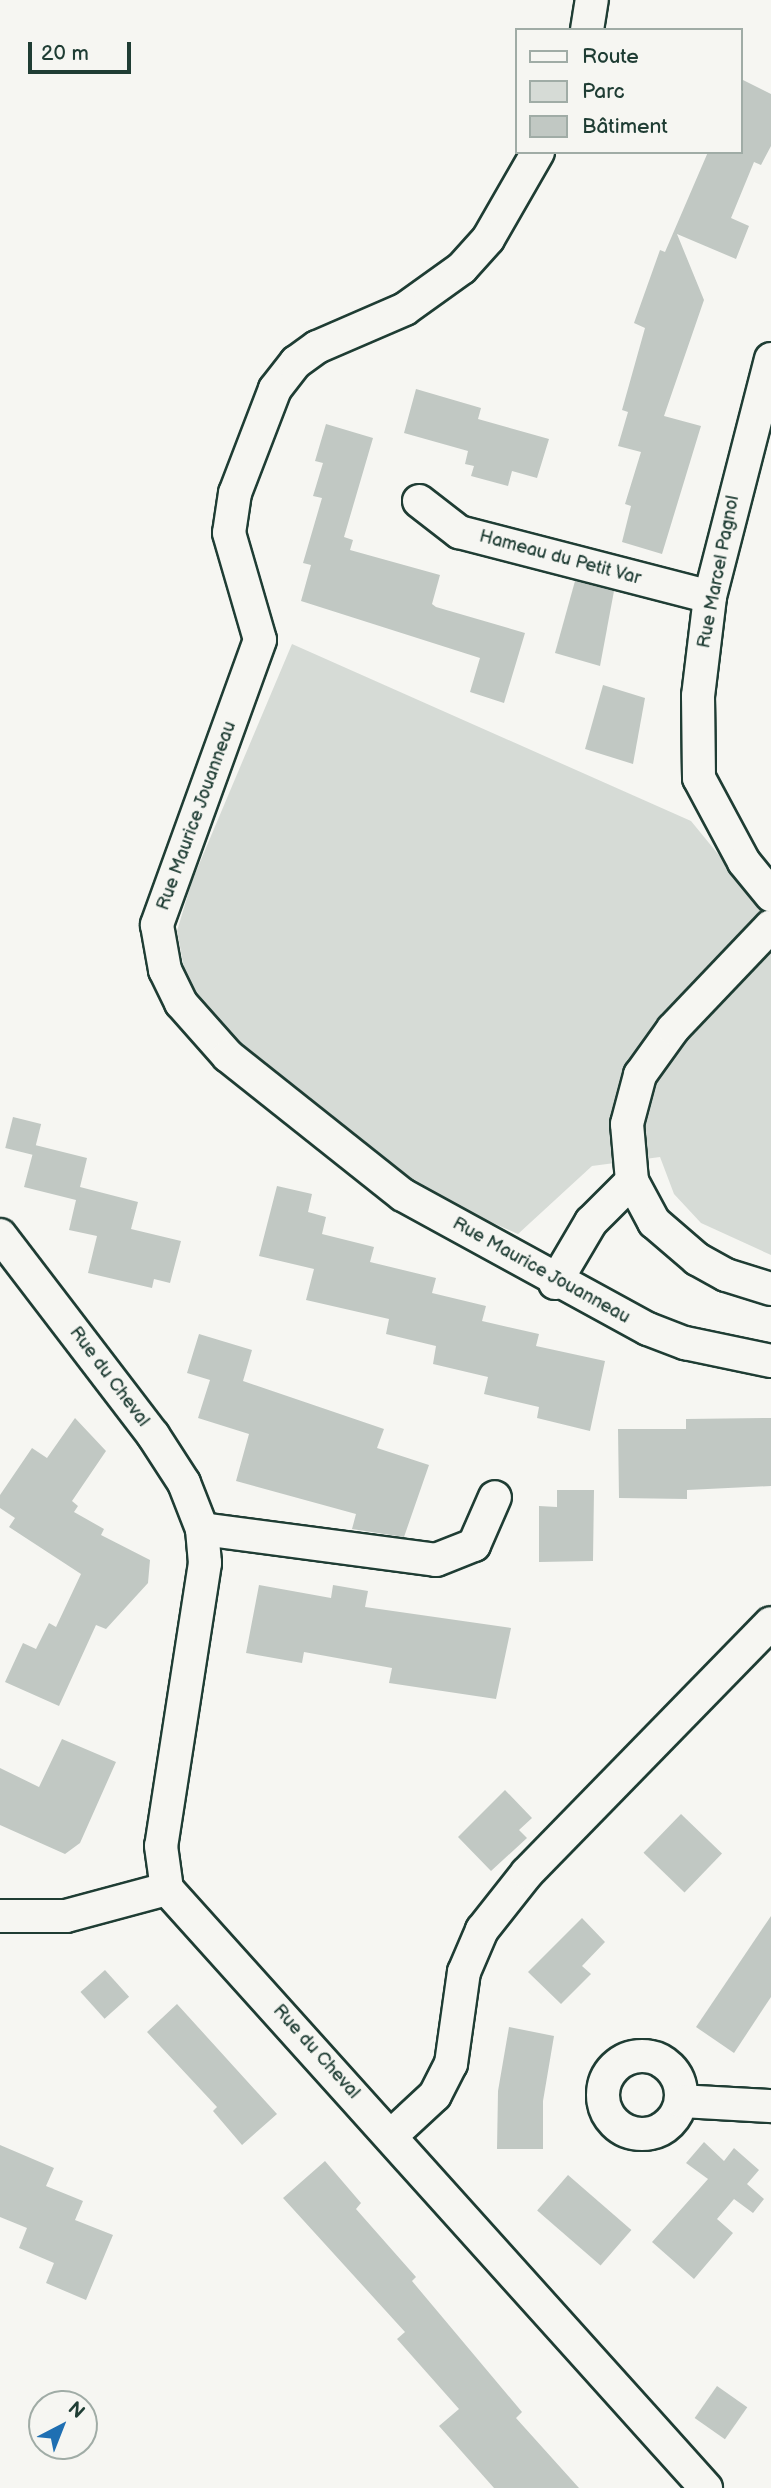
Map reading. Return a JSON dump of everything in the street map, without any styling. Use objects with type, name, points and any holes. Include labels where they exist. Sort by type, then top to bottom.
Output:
[{"type":"street","points":[[587,28],[592,0]]},
{"type":"street","name":"Rue Maurice Jouanneau","points":[[537,154],[495,229],[462,268],[405,309],[317,347],[296,362],[275,389],[235,493],[229,533],[260,640],[157,925],[165,970],[181,1003],[228,1056],[403,1195],[555,1283],[685,1343],[771,1361]]},
{"type":"street","name":"Rue Marcel Pagnol","points":[[771,359],[710,597],[698,696],[699,778],[737,851],[771,895]]},
{"type":"street","name":"Hameau du Petit Var","points":[[419,500],[458,531],[710,597]]},
{"type":"street","points":[[771,926],[673,1029],[640,1075],[627,1124],[632,1181],[654,1222],[697,1259],[771,1289]]},
{"type":"street","points":[[555,1283],[591,1222],[632,1181]]},
{"type":"street","name":"Rue du Cheval","points":[[4,1251],[153,1435],[184,1483],[202,1529],[205,1563],[161,1846],[167,1889],[393,2134],[706,2488]]},
{"type":"street","points":[[202,1529],[436,1560],[474,1545],[495,1497]]},
{"type":"street","points":[[393,2134],[435,2095],[451,2064],[464,1972],[482,1930],[527,1873],[771,1623]]},
{"type":"street","points":[[0,1916],[66,1916],[167,1889]]},
{"type":"street","points":[[681,2101],[771,2106]]},
{"type":"green space","points":[[292,644],[691,821],[740,881],[771,885],[771,1255],[701,1223],[674,1194],[660,1157],[592,1166],[518,1234],[412,1187],[245,1055],[200,1005],[185,973],[177,931],[192,881]]},
{"type":"building","points":[[743,80],[771,94],[771,146],[761,165],[754,162],[731,218],[749,226],[736,259],[677,234],[704,300],[664,416],[701,426],[662,554],[622,542],[631,506],[625,504],[641,452],[618,446],[628,412],[622,410],[645,328],[634,323],[660,250],[665,252],[707,154],[743,154]]},
{"type":"building","points":[[416,389],[481,408],[478,419],[549,439],[537,478],[512,471],[508,486],[471,476],[474,466],[465,464],[468,451],[404,433]]},
{"type":"building","points":[[326,424],[373,438],[344,537],[353,540],[350,550],[440,575],[432,604],[436,607],[525,633],[504,703],[470,692],[480,658],[301,601],[311,565],[303,563],[322,498],[313,496],[323,463],[315,461]]},
{"type":"building","points":[[575,581],[614,591],[600,666],[555,653]]},
{"type":"building","points":[[603,685],[645,698],[633,764],[585,749]]},
{"type":"building","points":[[13,1117],[41,1124],[33,1155],[5,1148]]},
{"type":"building","points":[[35,1145],[87,1158],[80,1187],[138,1202],[131,1229],[181,1241],[170,1283],[154,1279],[152,1288],[88,1273],[97,1236],[69,1230],[76,1200],[24,1187]]},
{"type":"building","points":[[277,1186],[312,1194],[308,1212],[326,1217],[322,1234],[374,1247],[370,1262],[436,1278],[432,1293],[486,1306],[482,1321],[539,1334],[536,1346],[605,1361],[590,1431],[537,1418],[539,1407],[484,1394],[488,1377],[433,1364],[436,1346],[386,1334],[389,1319],[306,1300],[314,1269],[259,1256]]},
{"type":"building","points":[[199,1334],[252,1350],[243,1381],[384,1429],[377,1448],[429,1465],[404,1537],[352,1529],[356,1514],[236,1481],[249,1434],[198,1418],[210,1380],[187,1373]]},
{"type":"building","points":[[75,1418],[106,1451],[72,1501],[78,1506],[74,1512],[104,1529],[101,1535],[150,1560],[148,1583],[106,1629],[96,1625],[59,1706],[5,1682],[23,1643],[36,1649],[49,1623],[56,1627],[81,1574],[9,1527],[15,1518],[0,1508],[0,1495],[32,1448],[47,1458]]},
{"type":"building","points":[[771,1418],[771,1486],[687,1490],[687,1499],[619,1498],[618,1429],[686,1429],[686,1419]]},
{"type":"building","points":[[557,1490],[594,1490],[593,1561],[539,1562],[539,1506],[557,1507]]},
{"type":"building","points":[[259,1585],[331,1598],[333,1585],[368,1591],[365,1607],[511,1628],[496,1699],[389,1683],[392,1668],[304,1652],[302,1663],[246,1653]]},
{"type":"building","points":[[62,1739],[116,1762],[80,1843],[65,1854],[0,1825],[0,1768],[39,1787]]},
{"type":"building","points":[[505,1790],[532,1818],[519,1830],[527,1838],[491,1871],[458,1837]]},
{"type":"building","points":[[681,1814],[722,1854],[684,1892],[643,1853]]},
{"type":"building","points":[[771,1916],[771,1997],[734,2053],[696,2027]]},
{"type":"building","points":[[582,1918],[605,1942],[582,1966],[591,1974],[561,2004],[528,1972]]},
{"type":"building","points":[[105,1970],[129,1997],[105,2019],[80,1992]]},
{"type":"building","points":[[177,2004],[277,2114],[242,2145],[213,2111],[217,2107],[147,2032]]},
{"type":"building","points":[[509,2027],[554,2036],[543,2101],[543,2149],[497,2149],[498,2091]]},
{"type":"building","points":[[704,2142],[724,2161],[734,2148],[759,2170],[747,2184],[764,2199],[753,2213],[734,2199],[717,2219],[733,2233],[694,2279],[652,2242],[708,2179],[686,2163]]},
{"type":"building","points":[[0,2145],[54,2168],[46,2186],[83,2201],[75,2220],[113,2235],[86,2300],[46,2283],[54,2263],[19,2248],[27,2228],[0,2217]]},
{"type":"building","points":[[325,2161],[361,2203],[356,2209],[416,2277],[412,2281],[522,2412],[516,2418],[579,2488],[494,2488],[439,2426],[459,2409],[397,2339],[405,2332],[283,2198]]},
{"type":"building","points":[[568,2175],[631,2230],[601,2266],[537,2210]]},
{"type":"building","points":[[717,2386],[747,2407],[725,2439],[695,2418]]}]
